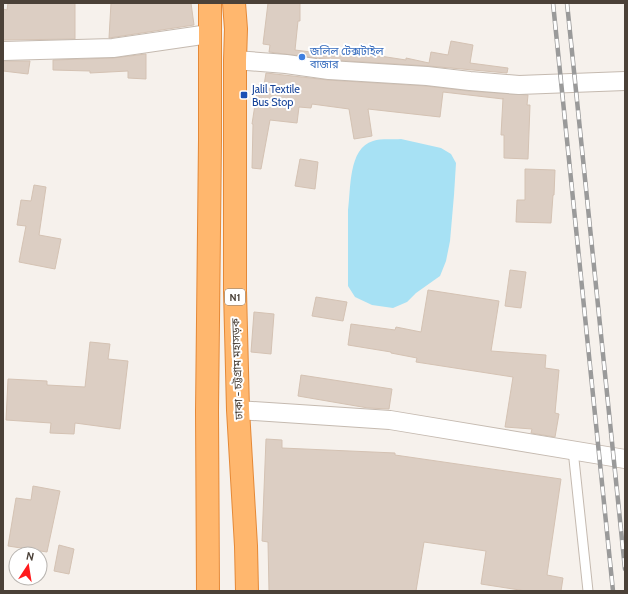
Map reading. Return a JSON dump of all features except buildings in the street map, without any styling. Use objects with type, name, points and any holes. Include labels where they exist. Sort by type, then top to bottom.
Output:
[{"type":"highway","points":[[208,591],[206,411],[210,140],[210,3]]},
{"type":"highway","name":"ঢাকা - চট্টগ্রাম মহাসড়ক","points":[[234,3],[236,28],[235,291],[238,410],[246,546],[247,591]]},
{"type":"street","points":[[3,51],[113,48],[209,34]]},
{"type":"street","points":[[235,60],[286,64],[329,70],[427,76],[470,81],[519,84],[625,81]]},
{"type":"street","points":[[238,410],[390,420],[625,459]]},
{"type":"lane","points":[[573,450],[588,591]]},
{"type":"water","points":[[401,139],[441,148],[451,154],[456,163],[450,241],[446,261],[440,276],[416,293],[407,302],[393,308],[372,305],[355,297],[348,286],[348,210],[352,171],[359,152],[365,145],[373,141]]},
{"type":"railway","points":[[553,3],[613,591]]},
{"type":"railway","points":[[567,3],[625,569]]},
{"type":"place","name":"জলিল টেক্সটাইল বাজার","points":[[302,57]]},
{"type":"place","name":"Jalil Textile Bus Stop","points":[[244,95]]}]
